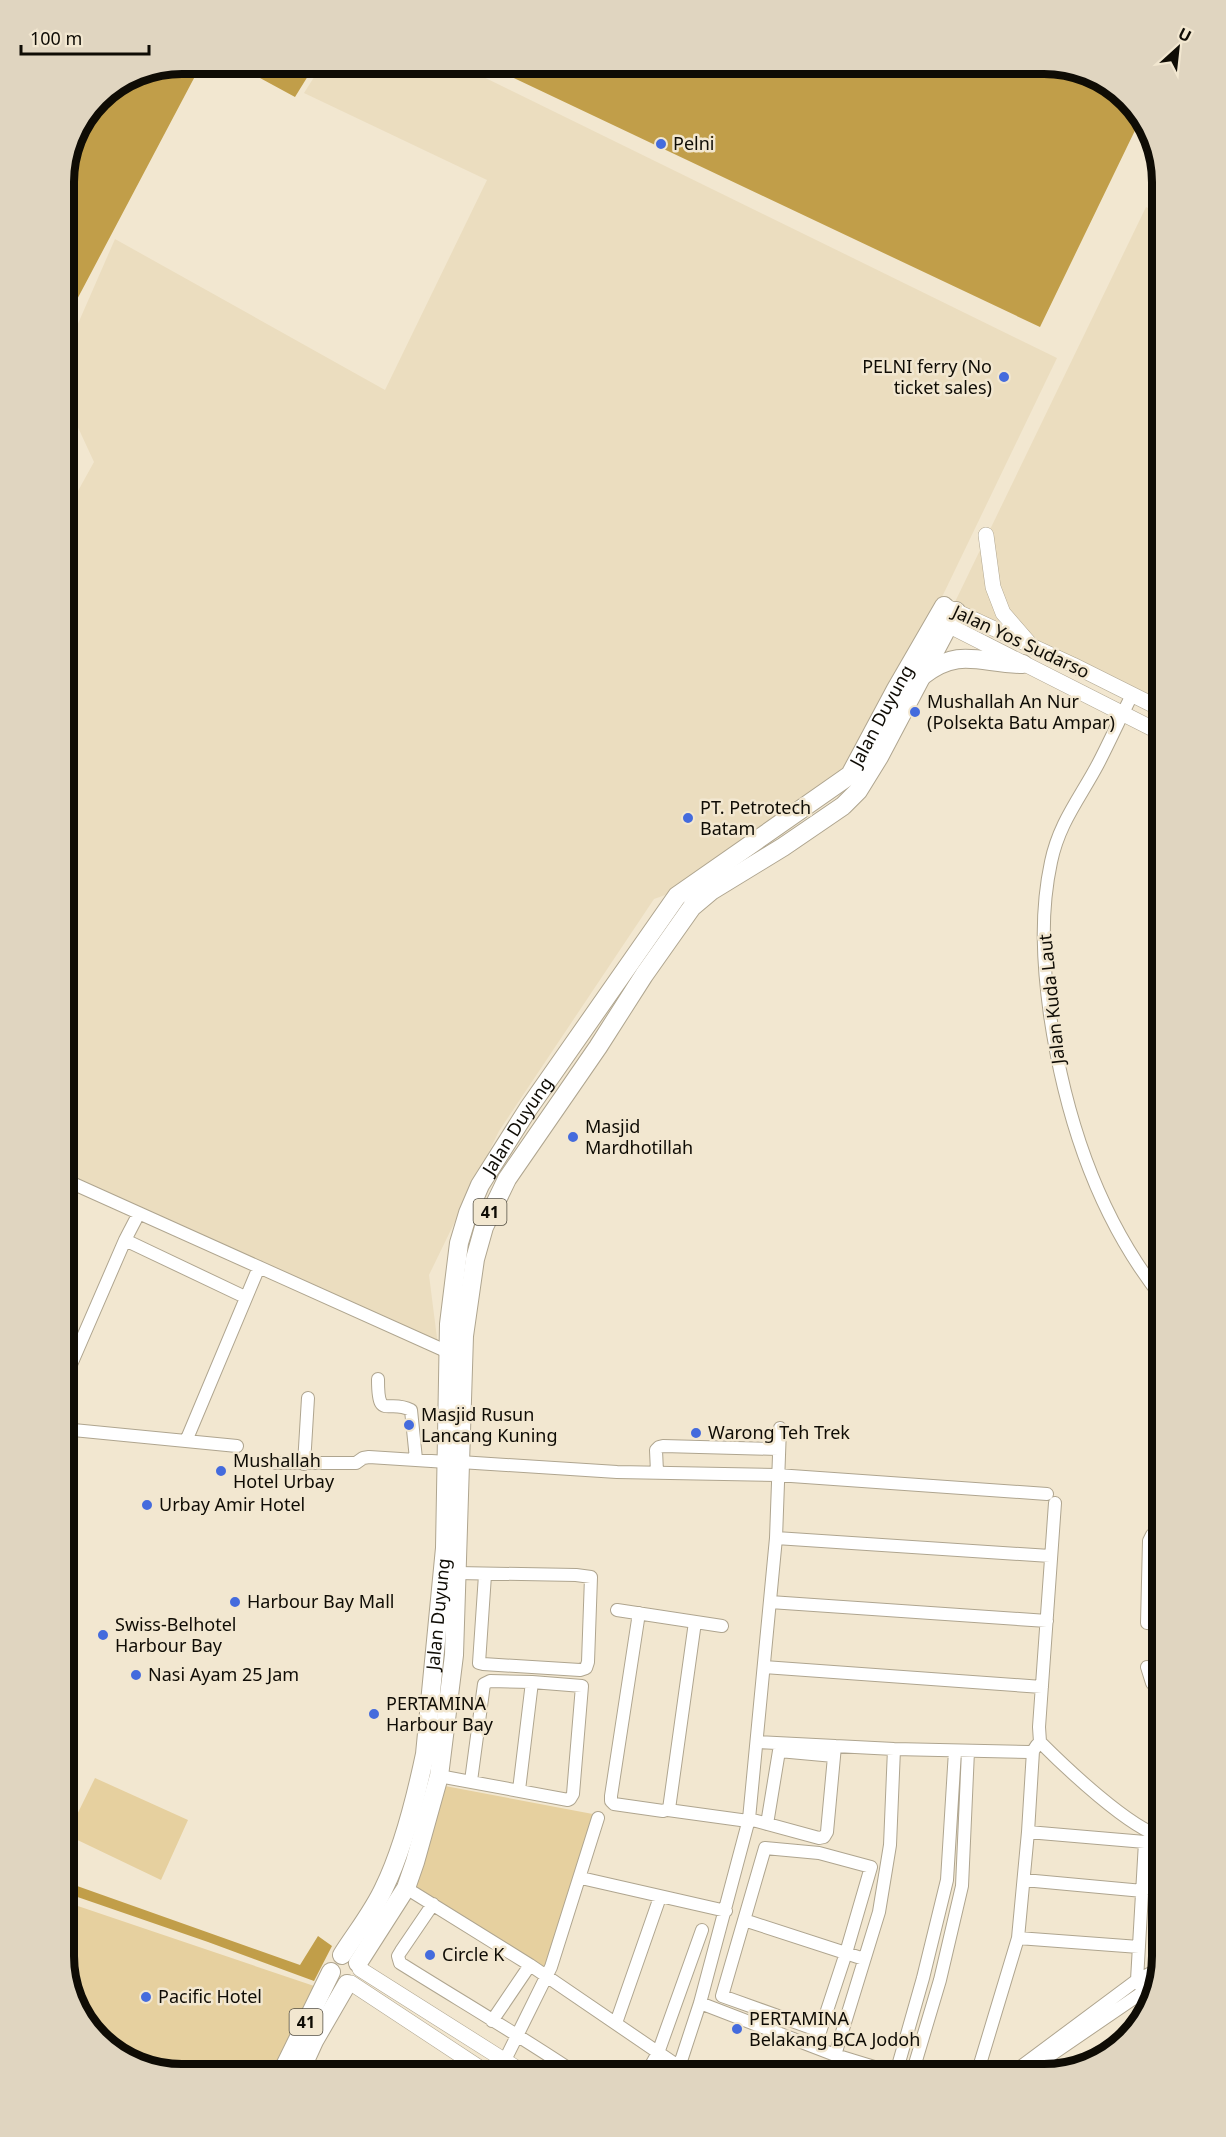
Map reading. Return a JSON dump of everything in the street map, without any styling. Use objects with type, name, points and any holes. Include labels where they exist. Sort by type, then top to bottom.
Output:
[{"type":"highway","name":"Jalan Duyung","points":[[352,1971],[384,1890],[418,1787],[448,1646],[445,1548],[464,1336],[478,1245],[484,1227],[507,1179],[687,913],[711,891],[783,847],[852,799],[879,757],[920,678],[946,616]]},
{"type":"highway","name":"Jalan Duyung","points":[[304,2063],[352,1971],[406,1888],[416,1862],[439,1776],[448,1646],[457,1573],[448,1352],[449,1324],[459,1242],[480,1185],[528,1110],[677,896],[844,782],[850,775],[896,689],[946,616]]},
{"type":"highway","points":[[920,678],[936,666],[956,659],[970,658],[1006,664],[1023,664]]},
{"type":"highway","points":[[528,1110],[546,1121]]},
{"type":"highway","name":"41","points":[[287,2063],[331,1972],[339,1982],[352,1971]]},
{"type":"main road","points":[[986,535],[993,587],[1003,613],[1032,646]]},
{"type":"main road","name":"Jalan Yos Sudarso","points":[[946,616],[1032,646],[1153,706]]},
{"type":"main road","name":"Jalan Yos Sudarso","points":[[946,616],[1023,664],[1153,729]]},
{"type":"main road","points":[[352,1971],[416,2004],[510,2063]]},
{"type":"main road","points":[[352,1971],[406,2020],[473,2063]]},
{"type":"main road","points":[[406,2020],[416,2004]]},
{"type":"street","name":"Jalan Kuda Laut","points":[[1132,695],[1097,766],[1066,816],[1058,837],[1051,862],[1042,941],[1054,1040],[1063,1087],[1080,1147],[1119,1234],[1153,1286]]},
{"type":"street","points":[[74,1184],[448,1352]]},
{"type":"street","points":[[74,1358],[139,1213]]},
{"type":"street","points":[[125,1240],[245,1297]]},
{"type":"street","points":[[186,1441],[259,1267]]},
{"type":"street","points":[[378,1378],[378,1395],[381,1404],[386,1407],[411,1410],[416,1459]]},
{"type":"street","points":[[304,1464],[308,1398]]},
{"type":"street","points":[[678,2064],[700,2003],[726,1911],[748,1820],[776,1538],[780,1428]]},
{"type":"street","points":[[74,1430],[237,1446]]},
{"type":"street","points":[[657,1472],[656,1450],[659,1447],[778,1449]]},
{"type":"street","points":[[276,1463],[356,1463],[365,1457],[416,1459],[617,1472],[777,1476],[1051,1498],[1047,1621],[1018,1938],[980,2064]]},
{"type":"street","points":[[1153,1535],[1149,1540],[1147,1623],[1153,1623]]},
{"type":"street","points":[[776,1538],[1050,1556]]},
{"type":"street","points":[[457,1573],[591,1577],[586,1668],[580,1670],[479,1663],[485,1575]]},
{"type":"street","points":[[770,1602],[1047,1621]]},
{"type":"street","points":[[617,1610],[722,1626]]},
{"type":"street","points":[[639,1613],[611,1802],[748,1820],[819,1838],[826,1836],[835,1751]]},
{"type":"street","points":[[668,1810],[696,1622]]},
{"type":"street","points":[[448,1646],[479,1656]]},
{"type":"street","points":[[764,1667],[1042,1687]]},
{"type":"street","points":[[1147,1667],[1153,1676]]},
{"type":"street","points":[[439,1776],[471,1780],[568,1800],[573,1794],[583,1688],[577,1685],[532,1682],[490,1681],[484,1684],[471,1780]]},
{"type":"street","points":[[519,1791],[532,1682]]},
{"type":"street","points":[[757,1742],[835,1751]]},
{"type":"street","points":[[767,1824],[778,1752],[894,1749],[961,1751],[1036,1746],[1105,1801],[1153,1833]]},
{"type":"street","points":[[835,2055],[879,1912],[887,1869],[894,1749]]},
{"type":"street","points":[[899,2064],[947,1880],[961,1751]]},
{"type":"street","points":[[915,2064],[940,1980],[962,1886],[961,1751]]},
{"type":"street","points":[[505,2060],[547,1977],[581,1878],[598,1818]]},
{"type":"street","points":[[1028,1832],[1145,1842],[1137,1980],[1145,1994]]},
{"type":"street","points":[[814,2047],[820,2031],[846,1953],[871,1867],[819,1853],[765,1848],[722,1996],[820,2031]]},
{"type":"street","points":[[581,1878],[726,1911]]},
{"type":"street","points":[[1024,1880],[1143,1891]]},
{"type":"street","points":[[406,1888],[530,1965],[616,2023],[669,2064]]},
{"type":"street","points":[[616,2023],[660,1897]]},
{"type":"street","points":[[433,1904],[401,1950],[398,1959],[400,1963],[561,2063]]},
{"type":"street","points":[[744,1920],[864,1959]]},
{"type":"street","points":[[652,2064],[658,2053],[702,1930]]},
{"type":"street","points":[[1018,1938],[1138,1947]]},
{"type":"street","points":[[492,2021],[530,1965]]},
{"type":"street","points":[[1034,2064],[1137,1980],[1151,1974]]},
{"type":"street","points":[[1036,2064],[1144,1998]]},
{"type":"street","points":[[700,2003],[863,2064]]},
{"type":"street","points":[[786,2036],[793,2022]]},
{"type":"shaded area","points":[[167,74],[196,74],[74,305],[74,167],[85,134],[100,110],[121,92],[153,77]]},
{"type":"shaded area","points":[[252,74],[309,74],[295,97]]},
{"type":"shaded area","points":[[316,74],[477,74],[1057,358],[853,782],[696,884],[654,899],[499,1131],[429,1275],[438,1346],[74,1184],[74,498],[94,462],[74,419],[74,333],[115,239],[385,390],[487,180],[304,93]]},
{"type":"shaded area","points":[[505,74],[1052,74],[1079,79],[1092,85],[1116,100],[1137,126],[1040,327]]},
{"type":"shaded area","points":[[1146,207],[1153,211],[1153,701],[954,604]]},
{"type":"shaded area","points":[[95,1778],[188,1820],[161,1880],[74,1838],[74,1821]]},
{"type":"shaded area","points":[[445,1786],[598,1815],[547,1975],[407,1888]]},
{"type":"shaded area","points":[[74,1885],[300,1965],[318,1936],[332,1946],[314,1981],[74,1896]]},
{"type":"shaded area","points":[[74,1905],[326,1990],[290,2063],[174,2063],[147,2058],[110,2037],[100,2027],[85,2003],[74,1970]]},
{"type":"place","name":"Pelni","points":[[661,144]]},
{"type":"place","name":"PELNI ferry (No ticket sales)","points":[[1004,377]]},
{"type":"place","name":"Mushallah An Nur (Polsekta Batu Ampar)","points":[[915,712]]},
{"type":"place","name":"PT. Petrotech Batam","points":[[688,818]]},
{"type":"place","name":"Masjid Mardhotillah","points":[[573,1137]]},
{"type":"place","name":"Masjid Rusun Lancang Kuning","points":[[409,1425]]},
{"type":"place","name":"Warong Teh Trek","points":[[696,1433]]},
{"type":"place","name":"Mushallah Hotel Urbay","points":[[221,1471]]},
{"type":"place","name":"Urbay Amir Hotel","points":[[147,1505]]},
{"type":"place","name":"Harbour Bay Mall","points":[[235,1602]]},
{"type":"place","name":"Swiss-Belhotel Harbour Bay","points":[[103,1635]]},
{"type":"place","name":"Nasi Ayam 25 Jam","points":[[136,1675]]},
{"type":"place","name":"PERTAMINA Harbour Bay","points":[[374,1714]]},
{"type":"place","name":"Circle K","points":[[430,1955]]},
{"type":"place","name":"Pacific Hotel","points":[[146,1997]]},
{"type":"place","name":"PERTAMINA Belakang BCA Jodoh","points":[[737,2029]]}]
